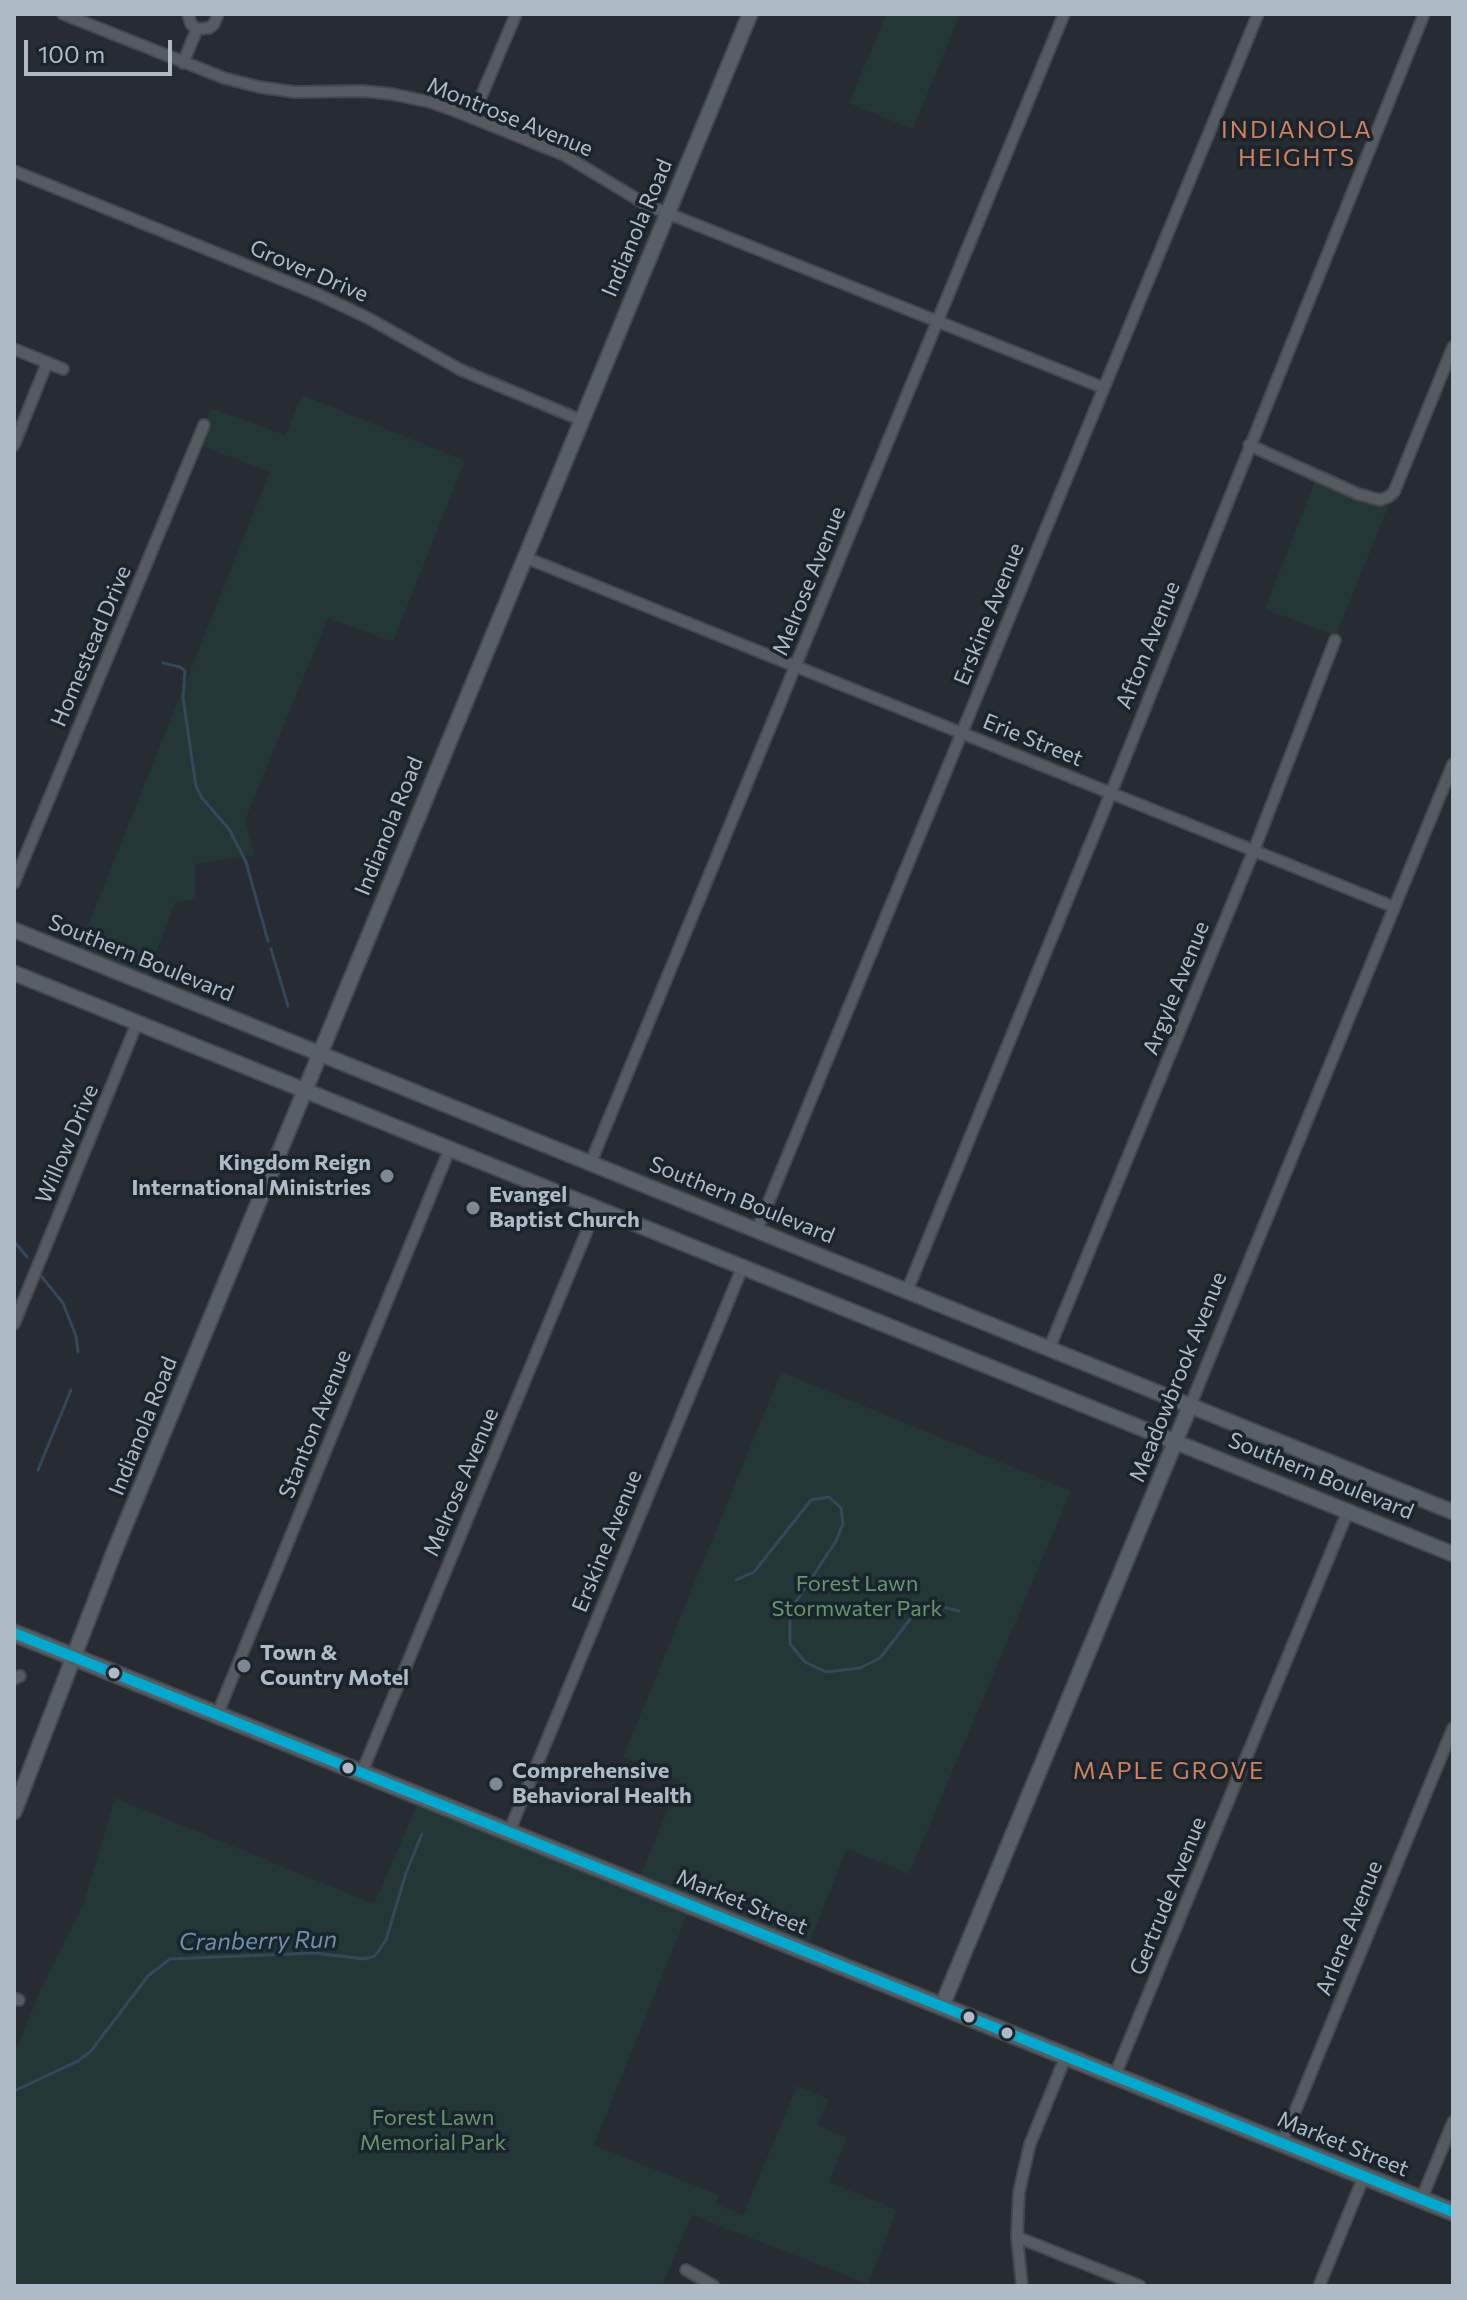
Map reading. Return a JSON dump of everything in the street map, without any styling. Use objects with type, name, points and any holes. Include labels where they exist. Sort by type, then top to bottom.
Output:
[{"type":"main road","name":"Market Street","points":[[14,1633],[1453,2212]]},
{"type":"street","name":"Montrose Avenue","points":[[63,14],[183,63],[259,87],[295,92],[363,91],[430,102],[564,155],[628,194],[667,212],[1104,388]]},
{"type":"street","points":[[188,14],[191,24],[197,29],[209,28],[218,14]]},
{"type":"street","points":[[472,118],[516,14]]},
{"type":"street","name":"Indianola Road","points":[[14,1812],[72,1657],[304,1089],[750,14]]},
{"type":"street","name":"Melrose Avenue","points":[[591,1162],[1064,14]]},
{"type":"street","name":"Erskine Avenue","points":[[757,1230],[1258,14]]},
{"type":"street","name":"Afton Avenue","points":[[907,1291],[1424,14]]},
{"type":"street","points":[[183,63],[197,29]]},
{"type":"street","name":"Grover Drive","points":[[14,171],[315,293],[368,318],[461,370],[581,420]]},
{"type":"street","points":[[1249,445],[1371,499],[1380,500],[1394,492],[1453,347]]},
{"type":"street","points":[[14,349],[63,369]]},
{"type":"street","points":[[14,445],[47,363]]},
{"type":"street","name":"Homestead Drive","points":[[14,883],[204,425]]},
{"type":"street","name":"Erie Street","points":[[524,557],[1394,907]]},
{"type":"street","name":"Argyle Avenue","points":[[1049,1349],[1254,850],[1335,640]]},
{"type":"street","name":"Meadowbrook Avenue","points":[[942,2006],[1453,764]]},
{"type":"street","name":"Southern Boulevard","points":[[14,930],[1453,1512]]},
{"type":"street","name":"Southern Boulevard","points":[[14,973],[1453,1554]]},
{"type":"street","name":"Willow Drive","points":[[14,1324],[137,1023]]},
{"type":"street","name":"Stanton Avenue","points":[[217,1715],[450,1148]]},
{"type":"street","name":"Melrose Avenue","points":[[362,1772],[597,1207]]},
{"type":"street","name":"Erskine Avenue","points":[[509,1832],[743,1266]]},
{"type":"street","name":"Gertrude Avenue","points":[[1115,2075],[1348,1511]]},
{"type":"street","name":"Arlene Avenue","points":[[1282,2143],[1453,1728]]},
{"type":"street","points":[[1020,2284],[1017,2237],[1019,2192],[1024,2167],[1039,2120],[1066,2056]]},
{"type":"street","points":[[1421,2200],[1453,2122]]},
{"type":"street","points":[[1319,2286],[1364,2176]]},
{"type":"street","points":[[1017,2237],[1140,2286]]},
{"type":"street","points":[[686,2270],[714,2286]]},
{"type":"green space","points":[[886,14],[960,14],[913,129],[849,103]]},
{"type":"green space","points":[[302,395],[465,461],[393,642],[328,618],[245,820],[254,855],[195,864],[195,899],[175,903],[144,983],[76,955],[270,472],[196,444],[211,408],[285,435]]},
{"type":"green space","points":[[1317,476],[1371,499],[1394,492],[1336,636],[1265,609]]},
{"type":"green space","points":[[781,1372],[1071,1491],[909,1874],[847,1849],[806,1951],[691,1905],[594,2145],[719,2195],[716,2204],[743,2215],[797,2086],[828,2099],[818,2125],[847,2138],[829,2182],[897,2210],[868,2284],[692,2215],[662,2286],[14,2286],[14,2054],[43,1984],[84,1902],[115,1798],[374,1904],[421,1796],[637,1883],[680,1780],[623,1757]]},
{"type":"waterway","points":[[163,663],[185,671],[183,698],[196,786],[202,798],[229,829],[246,862],[268,941]]},
{"type":"waterway","points":[[271,949],[288,1006]]},
{"type":"waterway","points":[[14,1241],[27,1257]]},
{"type":"waterway","points":[[41,1276],[63,1303],[76,1336],[78,1352]]},
{"type":"waterway","points":[[38,1470],[71,1390]]},
{"type":"waterway","name":"Cranberry Run","points":[[736,1580],[754,1572],[811,1500],[829,1497],[841,1508],[843,1524],[836,1541],[790,1611],[790,1644],[805,1662],[826,1672],[860,1668],[880,1658],[915,1613],[935,1605],[959,1611]]},
{"type":"waterway","name":"Cranberry Run","points":[[14,2091],[78,2061],[91,2051],[148,1976],[170,1959],[315,1953],[364,1959],[375,1956],[386,1940],[406,1873],[422,1834]]},
{"type":"transit line","points":[[14,1633],[1453,2212]]},
{"type":"place","name":"Kingdom Reign International Ministries","points":[[387,1176]]},
{"type":"place","name":"Evangel Baptist Church","points":[[473,1208]]},
{"type":"place","name":"Town & Country Motel","points":[[244,1666]]},
{"type":"place","name":"Comprehensive Behavioral Health","points":[[496,1784]]},
{"type":"district","name":"INDIANOLA HEIGHTS","points":[[1297,144]]},
{"type":"district","name":"MAPLE GROVE","points":[[1169,1771]]},
{"type":"park label","name":"Forest Lawn Stormwater Park","points":[[857,1596]]},
{"type":"park label","name":"Forest Lawn Memorial Park","points":[[433,2130]]}]
